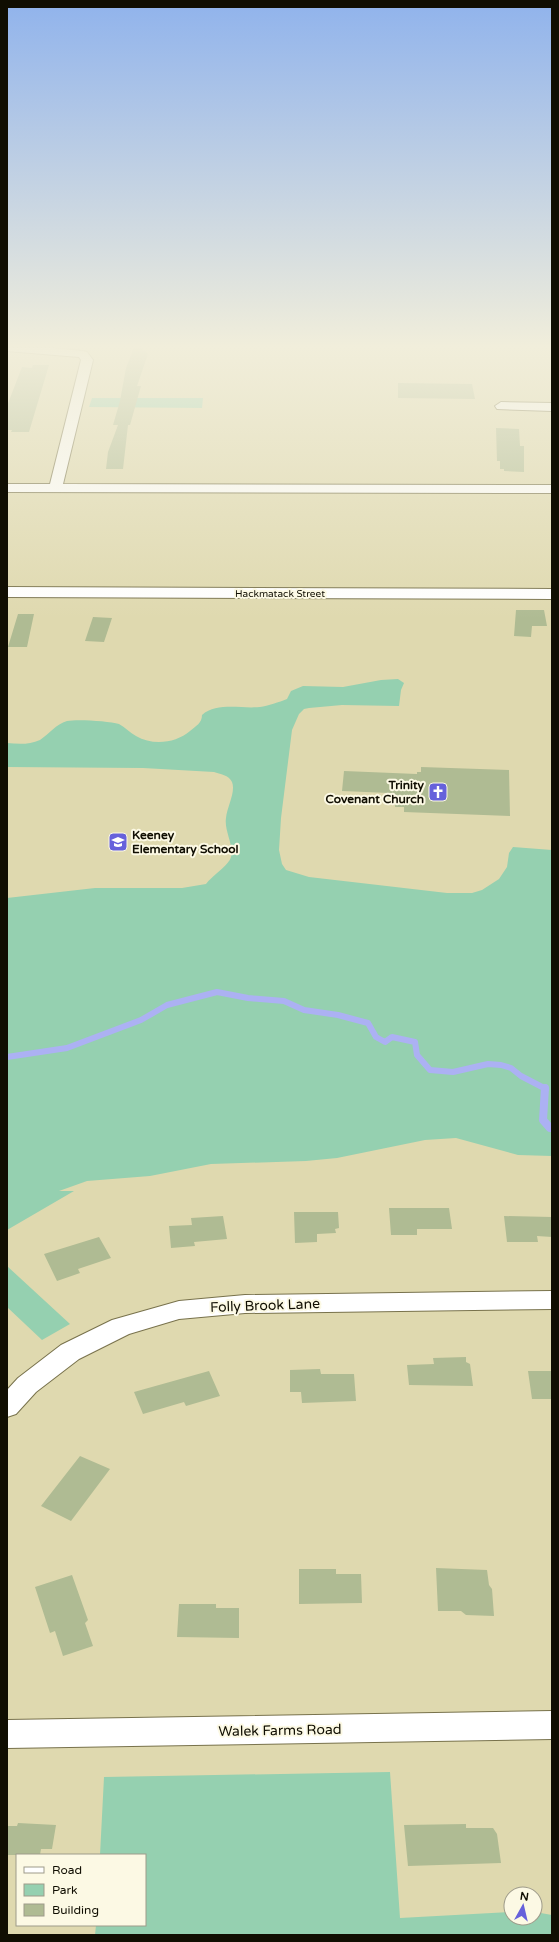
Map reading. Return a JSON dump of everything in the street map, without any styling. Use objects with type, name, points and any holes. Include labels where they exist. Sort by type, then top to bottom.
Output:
[{"type":"street","points":[[56,488],[68,439]]},
{"type":"street","points":[[7,488],[552,489]]},
{"type":"street","name":"Hackmatack Street","points":[[7,592],[552,594]]},
{"type":"street","name":"Folly Brook Lane","points":[[7,1407],[27,1385],[70,1352],[121,1326],[179,1310],[245,1304],[552,1300]]},
{"type":"street","name":"Walek Farms Road","points":[[7,1734],[552,1725]]},
{"type":"green space","points":[[398,679],[404,683],[401,690],[399,706],[342,705],[304,709],[299,714],[292,730],[281,818],[279,850],[282,864],[286,870],[309,877],[447,893],[472,893],[482,890],[499,879],[507,867],[509,853],[513,847],[552,850],[552,1156],[518,1155],[456,1138],[425,1140],[337,1158],[306,1161],[211,1164],[150,1176],[87,1181],[59,1191],[74,1191],[7,1230],[7,898],[95,888],[182,888],[206,884],[230,860],[231,857],[232,852],[226,823],[233,786],[229,778],[214,772],[143,768],[7,767],[7,743],[24,744],[36,742],[63,722],[78,720],[101,721],[119,724],[134,735],[143,739],[164,742],[184,735],[198,724],[202,715],[208,711],[222,707],[266,706],[287,699],[291,691],[303,686],[343,687],[381,680]]},
{"type":"green space","points":[[7,1266],[70,1324],[42,1340],[7,1307]]},
{"type":"green space","points":[[390,1772],[400,1918],[503,1912],[503,1926],[543,1926],[543,1913],[552,1915],[552,1935],[95,1935],[96,1926],[146,1926],[146,1854],[100,1854],[104,1777]]},
{"type":"building","points":[[113,439],[126,439],[123,469],[106,469],[108,452]]},
{"type":"building","points":[[496,439],[520,439],[520,446],[524,446],[524,472],[504,471],[504,469],[500,469],[500,461],[497,461]]},
{"type":"building","points":[[516,610],[544,610],[547,626],[532,626],[531,637],[514,636]]},
{"type":"building","points":[[18,614],[34,614],[27,647],[8,647]]},
{"type":"building","points":[[93,617],[112,618],[104,642],[85,641]]},
{"type":"building","name":"Trinity Covenant Church","points":[[421,767],[509,770],[510,816],[404,812],[404,807],[395,807],[396,798],[389,797],[389,793],[342,791],[344,771],[417,774],[417,772],[421,772]]},
{"type":"building","points":[[389,1208],[449,1208],[452,1229],[417,1229],[417,1235],[391,1235]]},
{"type":"building","points":[[294,1212],[338,1212],[339,1228],[335,1229],[336,1233],[317,1234],[317,1242],[295,1243]]},
{"type":"building","points":[[223,1216],[227,1239],[194,1242],[195,1246],[171,1248],[169,1226],[192,1225],[191,1218]]},
{"type":"building","points":[[504,1216],[552,1217],[552,1237],[537,1236],[538,1242],[507,1242]]},
{"type":"building","points":[[99,1237],[111,1258],[78,1269],[80,1273],[57,1281],[44,1254]]},
{"type":"building","points":[[466,1357],[466,1362],[470,1364],[473,1386],[409,1385],[407,1365],[434,1364],[433,1358]]},
{"type":"building","points":[[320,1369],[321,1374],[354,1374],[356,1401],[302,1403],[301,1392],[290,1392],[290,1370]]},
{"type":"building","points":[[209,1371],[220,1396],[186,1406],[184,1402],[143,1414],[134,1392]]},
{"type":"building","points":[[528,1371],[552,1371],[552,1399],[532,1399]]},
{"type":"building","points":[[80,1456],[110,1469],[71,1521],[41,1506]]},
{"type":"building","points":[[436,1568],[487,1570],[489,1585],[492,1589],[494,1616],[466,1615],[461,1611],[438,1611]]},
{"type":"building","points":[[299,1569],[336,1569],[336,1574],[361,1574],[362,1603],[299,1604]]},
{"type":"building","points":[[72,1575],[88,1620],[85,1623],[93,1646],[63,1656],[55,1631],[50,1633],[35,1587]]},
{"type":"building","points":[[179,1604],[216,1604],[216,1608],[239,1608],[239,1638],[177,1637]]},
{"type":"building","points":[[18,1823],[56,1825],[52,1849],[41,1849],[40,1854],[7,1855],[8,1826],[17,1826]]},
{"type":"building","points":[[466,1824],[466,1828],[493,1828],[497,1834],[501,1863],[408,1866],[404,1825]]},
{"type":"waterway","points":[[7,1057],[67,1048],[141,1020],[167,1005],[217,992],[248,998],[284,1001],[304,1010],[338,1015],[368,1023],[376,1037],[385,1042],[392,1037],[415,1042],[417,1055],[430,1070],[453,1072],[488,1064],[501,1065],[511,1068],[521,1076],[545,1088]]},
{"type":"waterway","points":[[545,1088],[543,1120],[550,1128],[552,1127]]},
{"type":"place","name":"Trinity Covenant Church","points":[[438,792]]},
{"type":"place","name":"Keeney Elementary School","points":[[118,842]]}]
